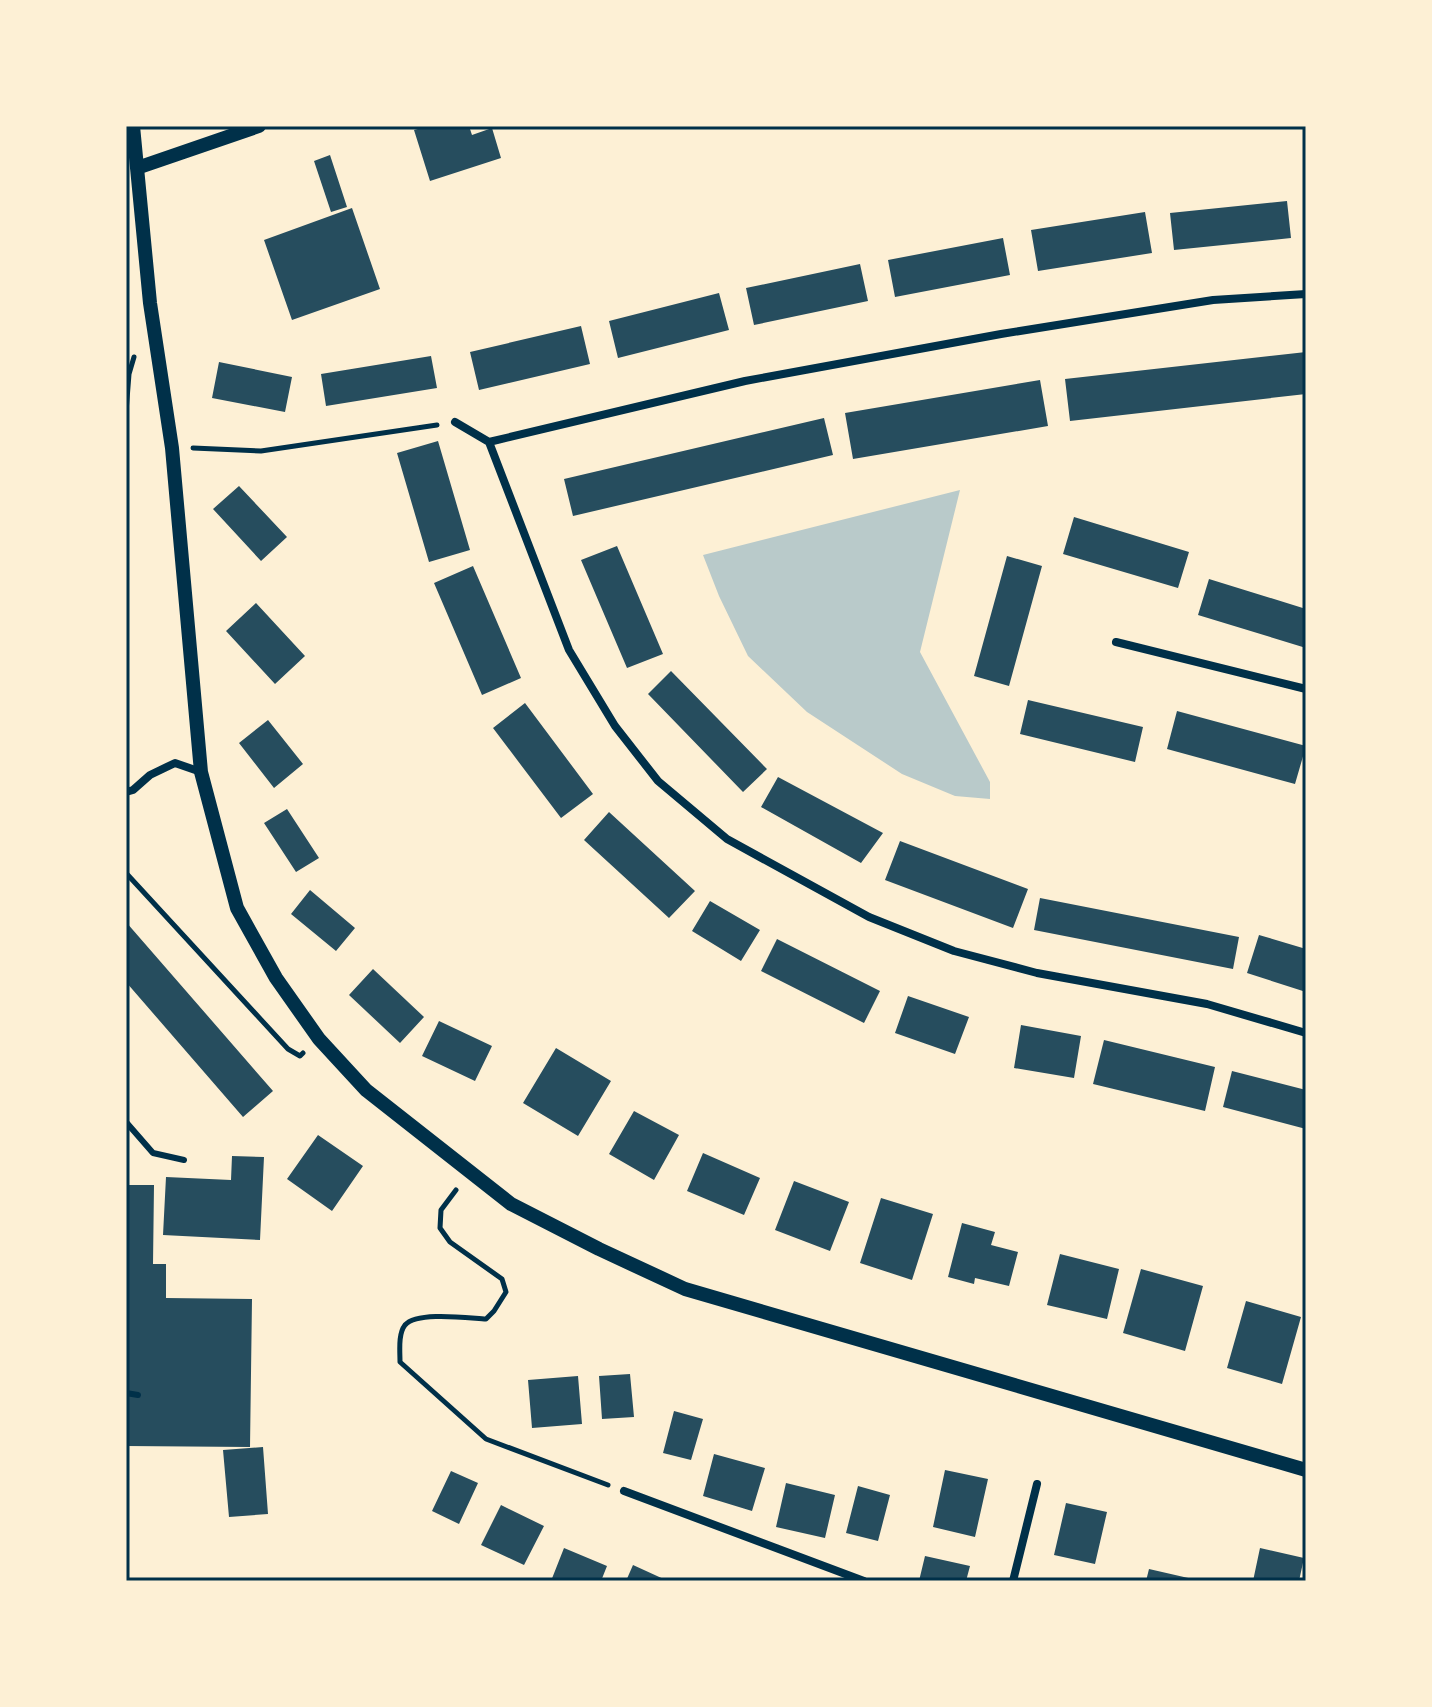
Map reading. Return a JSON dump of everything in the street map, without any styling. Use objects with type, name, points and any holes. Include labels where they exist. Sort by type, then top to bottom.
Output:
[{"type":"street","points":[[133,126],[131,170],[172,455],[201,772],[237,908],[276,978],[319,1039],[366,1090],[511,1204],[685,1289],[1306,1470]]},
{"type":"street","points":[[131,170],[259,126]]},
{"type":"street","points":[[489,442],[745,381],[1001,334],[1213,300],[1306,294]]},
{"type":"street","points":[[455,422],[489,442],[569,650],[615,726],[658,781],[727,839],[869,917],[954,951],[1037,973],[1207,1004],[1306,1033]]},
{"type":"street","points":[[1116,642],[1306,689]]},
{"type":"street","points":[[126,792],[133,790],[150,775],[175,763],[201,772]]},
{"type":"street","points":[[1013,1581],[1037,1484]]},
{"type":"street","points":[[624,1491],[864,1581]]},
{"type":"lane","points":[[126,1122],[153,1153],[184,1160]]},
{"type":"lane","points":[[126,1393],[138,1395]]},
{"type":"path","points":[[172,455],[261,451],[455,422]]},
{"type":"path","points":[[126,873],[288,1049],[300,1056],[319,1039]]},
{"type":"path","points":[[469,1173],[441,1210],[440,1228],[450,1242],[502,1279],[506,1292],[486,1319],[423,1317],[408,1321],[403,1328],[400,1362],[486,1439],[624,1491]]},
{"type":"shaded area","points":[[960,490],[920,652],[990,782],[990,799],[955,796],[902,774],[807,712],[748,656],[703,555]]},
{"type":"building","points":[[429,126],[469,126],[472,135],[492,128],[501,158],[430,181],[414,130]]},
{"type":"building","points":[[330,155],[347,207],[331,212],[314,161]]},
{"type":"building","points":[[1287,201],[1291,238],[1174,250],[1170,213]]},
{"type":"building","points":[[352,208],[380,289],[292,320],[264,240]]},
{"type":"building","points":[[1145,212],[1152,253],[1038,271],[1031,230]]},
{"type":"building","points":[[1003,238],[1010,275],[895,297],[888,260]]},
{"type":"building","points":[[860,264],[868,301],[754,325],[746,288]]},
{"type":"building","points":[[719,293],[729,330],[618,358],[609,321]]},
{"type":"building","points":[[581,326],[590,364],[479,390],[470,352]]},
{"type":"building","points":[[1306,352],[1306,394],[1070,421],[1065,379]]},
{"type":"building","points":[[431,356],[437,388],[326,406],[321,374]]},
{"type":"building","points":[[219,362],[292,377],[285,412],[212,398]]},
{"type":"building","points":[[1040,380],[1048,426],[853,459],[845,413]]},
{"type":"building","points":[[824,418],[833,455],[573,516],[564,479]]},
{"type":"building","points":[[438,441],[470,550],[429,562],[397,453]]},
{"type":"building","points":[[239,486],[287,537],[261,561],[213,509]]},
{"type":"building","points":[[1074,517],[1189,552],[1178,588],[1063,554]]},
{"type":"building","points":[[617,546],[663,654],[627,668],[581,560]]},
{"type":"building","points":[[1007,556],[1042,566],[1009,686],[974,676]]},
{"type":"building","points":[[473,566],[521,678],[482,695],[434,583]]},
{"type":"building","points":[[1209,579],[1306,609],[1306,648],[1198,615]]},
{"type":"building","points":[[256,603],[305,656],[275,684],[226,631]]},
{"type":"building","points":[[671,671],[767,769],[743,792],[648,694]]},
{"type":"building","points":[[1028,700],[1143,727],[1135,762],[1020,734]]},
{"type":"building","points":[[525,703],[593,794],[561,818],[493,728]]},
{"type":"building","points":[[1177,711],[1306,746],[1295,784],[1167,749]]},
{"type":"building","points":[[268,720],[303,764],[274,788],[239,743]]},
{"type":"building","points":[[778,777],[883,833],[861,863],[761,807]]},
{"type":"building","points":[[287,809],[319,858],[296,872],[264,823]]},
{"type":"building","points":[[609,812],[695,891],[669,918],[584,840]]},
{"type":"building","points":[[900,841],[1028,889],[1013,928],[885,880]]},
{"type":"building","points":[[310,890],[355,928],[336,951],[291,914]]},
{"type":"building","points":[[1040,898],[1239,937],[1233,969],[1034,930]]},
{"type":"building","points":[[710,901],[760,930],[741,961],[692,931]]},
{"type":"building","points":[[126,922],[273,1091],[243,1117],[126,982]]},
{"type":"building","points":[[1259,935],[1306,949],[1306,992],[1247,973]]},
{"type":"building","points":[[777,939],[880,991],[864,1023],[761,971]]},
{"type":"building","points":[[373,969],[424,1017],[400,1043],[349,995]]},
{"type":"building","points":[[908,996],[969,1017],[955,1054],[895,1033]]},
{"type":"building","points":[[439,1021],[492,1046],[475,1081],[422,1056]]},
{"type":"building","points":[[1021,1025],[1081,1036],[1074,1078],[1014,1068]]},
{"type":"building","points":[[1104,1040],[1215,1067],[1205,1111],[1093,1084]]},
{"type":"building","points":[[556,1048],[611,1081],[578,1136],[523,1103]]},
{"type":"building","points":[[1232,1071],[1306,1090],[1306,1129],[1223,1107]]},
{"type":"building","points":[[634,1111],[679,1135],[654,1180],[609,1154]]},
{"type":"building","points":[[318,1135],[363,1166],[332,1211],[287,1179]]},
{"type":"building","points":[[703,1153],[760,1178],[744,1215],[687,1191]]},
{"type":"building","points":[[232,1156],[264,1157],[260,1240],[163,1235],[166,1177],[231,1180]]},
{"type":"building","points":[[794,1181],[849,1202],[830,1251],[775,1230]]},
{"type":"building","points":[[126,1185],[154,1185],[153,1264],[166,1264],[166,1298],[252,1299],[250,1447],[126,1446]]},
{"type":"building","points":[[881,1198],[933,1214],[912,1280],[860,1263]]},
{"type":"building","points":[[962,1223],[995,1232],[991,1245],[1018,1252],[1009,1286],[975,1278],[974,1284],[948,1277]]},
{"type":"building","points":[[1060,1254],[1119,1269],[1107,1319],[1047,1305]]},
{"type":"building","points":[[1141,1269],[1203,1286],[1185,1351],[1123,1333]]},
{"type":"building","points":[[1246,1301],[1301,1317],[1282,1384],[1227,1368]]},
{"type":"building","points":[[630,1374],[634,1417],[602,1419],[599,1376]]},
{"type":"building","points":[[578,1376],[582,1424],[532,1428],[528,1380]]},
{"type":"building","points":[[674,1411],[703,1419],[691,1460],[663,1453]]},
{"type":"building","points":[[263,1447],[268,1514],[229,1517],[223,1450]]},
{"type":"building","points":[[714,1454],[765,1468],[752,1511],[703,1496]]},
{"type":"building","points":[[945,1470],[988,1479],[975,1537],[933,1527]]},
{"type":"building","points":[[451,1471],[478,1483],[459,1524],[432,1511]]},
{"type":"building","points":[[786,1483],[835,1495],[825,1538],[776,1527]]},
{"type":"building","points":[[858,1486],[890,1495],[878,1541],[846,1533]]},
{"type":"building","points":[[1066,1503],[1107,1512],[1095,1564],[1054,1555]]},
{"type":"building","points":[[501,1505],[544,1526],[524,1565],[481,1545]]},
{"type":"building","points":[[564,1548],[607,1566],[601,1581],[551,1581]]},
{"type":"building","points":[[1260,1548],[1304,1558],[1299,1581],[1253,1581]]},
{"type":"building","points":[[925,1556],[970,1566],[966,1581],[919,1581]]},
{"type":"building","points":[[633,1565],[668,1581],[626,1581]]},
{"type":"building","points":[[1149,1569],[1197,1580],[1197,1581],[1146,1581]]}]
